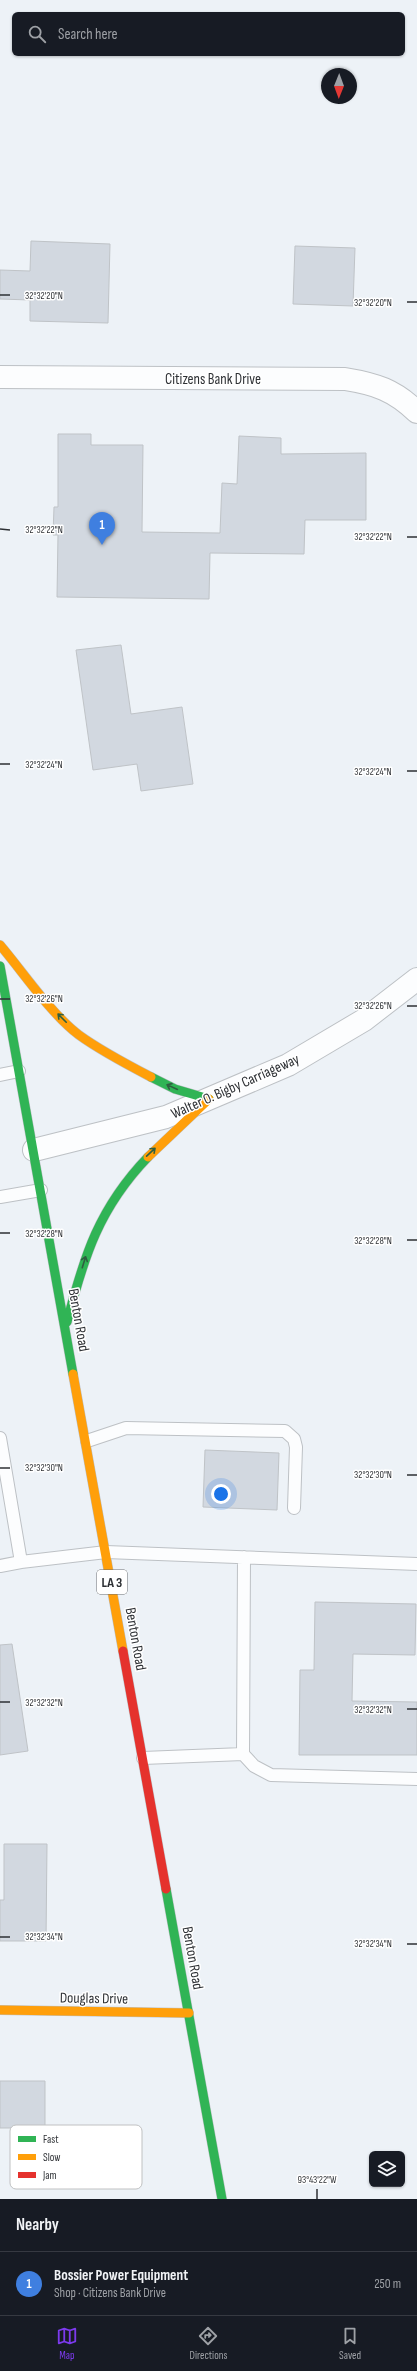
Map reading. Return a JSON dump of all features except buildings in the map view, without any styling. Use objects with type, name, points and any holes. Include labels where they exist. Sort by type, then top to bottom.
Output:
[{"type":"main road","points":[[0,945],[50,1006],[78,1034],[116,1059],[175,1089],[209,1099]]},
{"type":"main road","name":"Benton Road","points":[[0,966],[87,1441],[142,1758],[222,2199]]},
{"type":"main road","points":[[66,1326],[94,1233],[113,1200],[141,1162],[209,1099]]},
{"type":"main road","name":"Douglas Drive","points":[[0,2010],[188,2013]]},
{"type":"street","name":"Citizens Bank Drive","points":[[0,377],[345,380],[385,389],[402,398],[417,412]]},
{"type":"street","name":"Walter O. Bigby Carriageway","points":[[34,1150],[166,1117],[288,1065],[364,1020],[417,979]]},
{"type":"lane","points":[[0,1075],[19,1071]]},
{"type":"lane","points":[[0,1197],[40,1190]]},
{"type":"lane","points":[[87,1441],[126,1428],[285,1430],[294,1439],[296,1447],[294,1508]]},
{"type":"lane","points":[[0,1438],[21,1562]]},
{"type":"lane","points":[[0,1566],[21,1562],[106,1552],[417,1564]]},
{"type":"lane","points":[[244,1557],[244,1754],[254,1766],[271,1775],[417,1779]]},
{"type":"lane","points":[[142,1758],[244,1754]]},
{"type":"traffic: fast","points":[[0,966],[73,1374]]},
{"type":"traffic: fast","points":[[151,1077],[175,1089],[209,1099]]},
{"type":"traffic: fast","points":[[67,1322],[87,1254],[105,1214],[131,1176],[148,1157]]},
{"type":"traffic: fast","points":[[166,1889],[222,2199]]},
{"type":"traffic: slow","points":[[0,945],[58,1016],[79,1035],[151,1077]]},
{"type":"traffic: slow","points":[[148,1157],[209,1099]]},
{"type":"traffic: slow","points":[[73,1374],[123,1651]]},
{"type":"traffic: slow","points":[[0,2010],[189,2013]]},
{"type":"traffic: jam","points":[[123,1651],[166,1889]]},
{"type":"place","name":"Bossier Power Equipment","points":[[102,545]]}]
